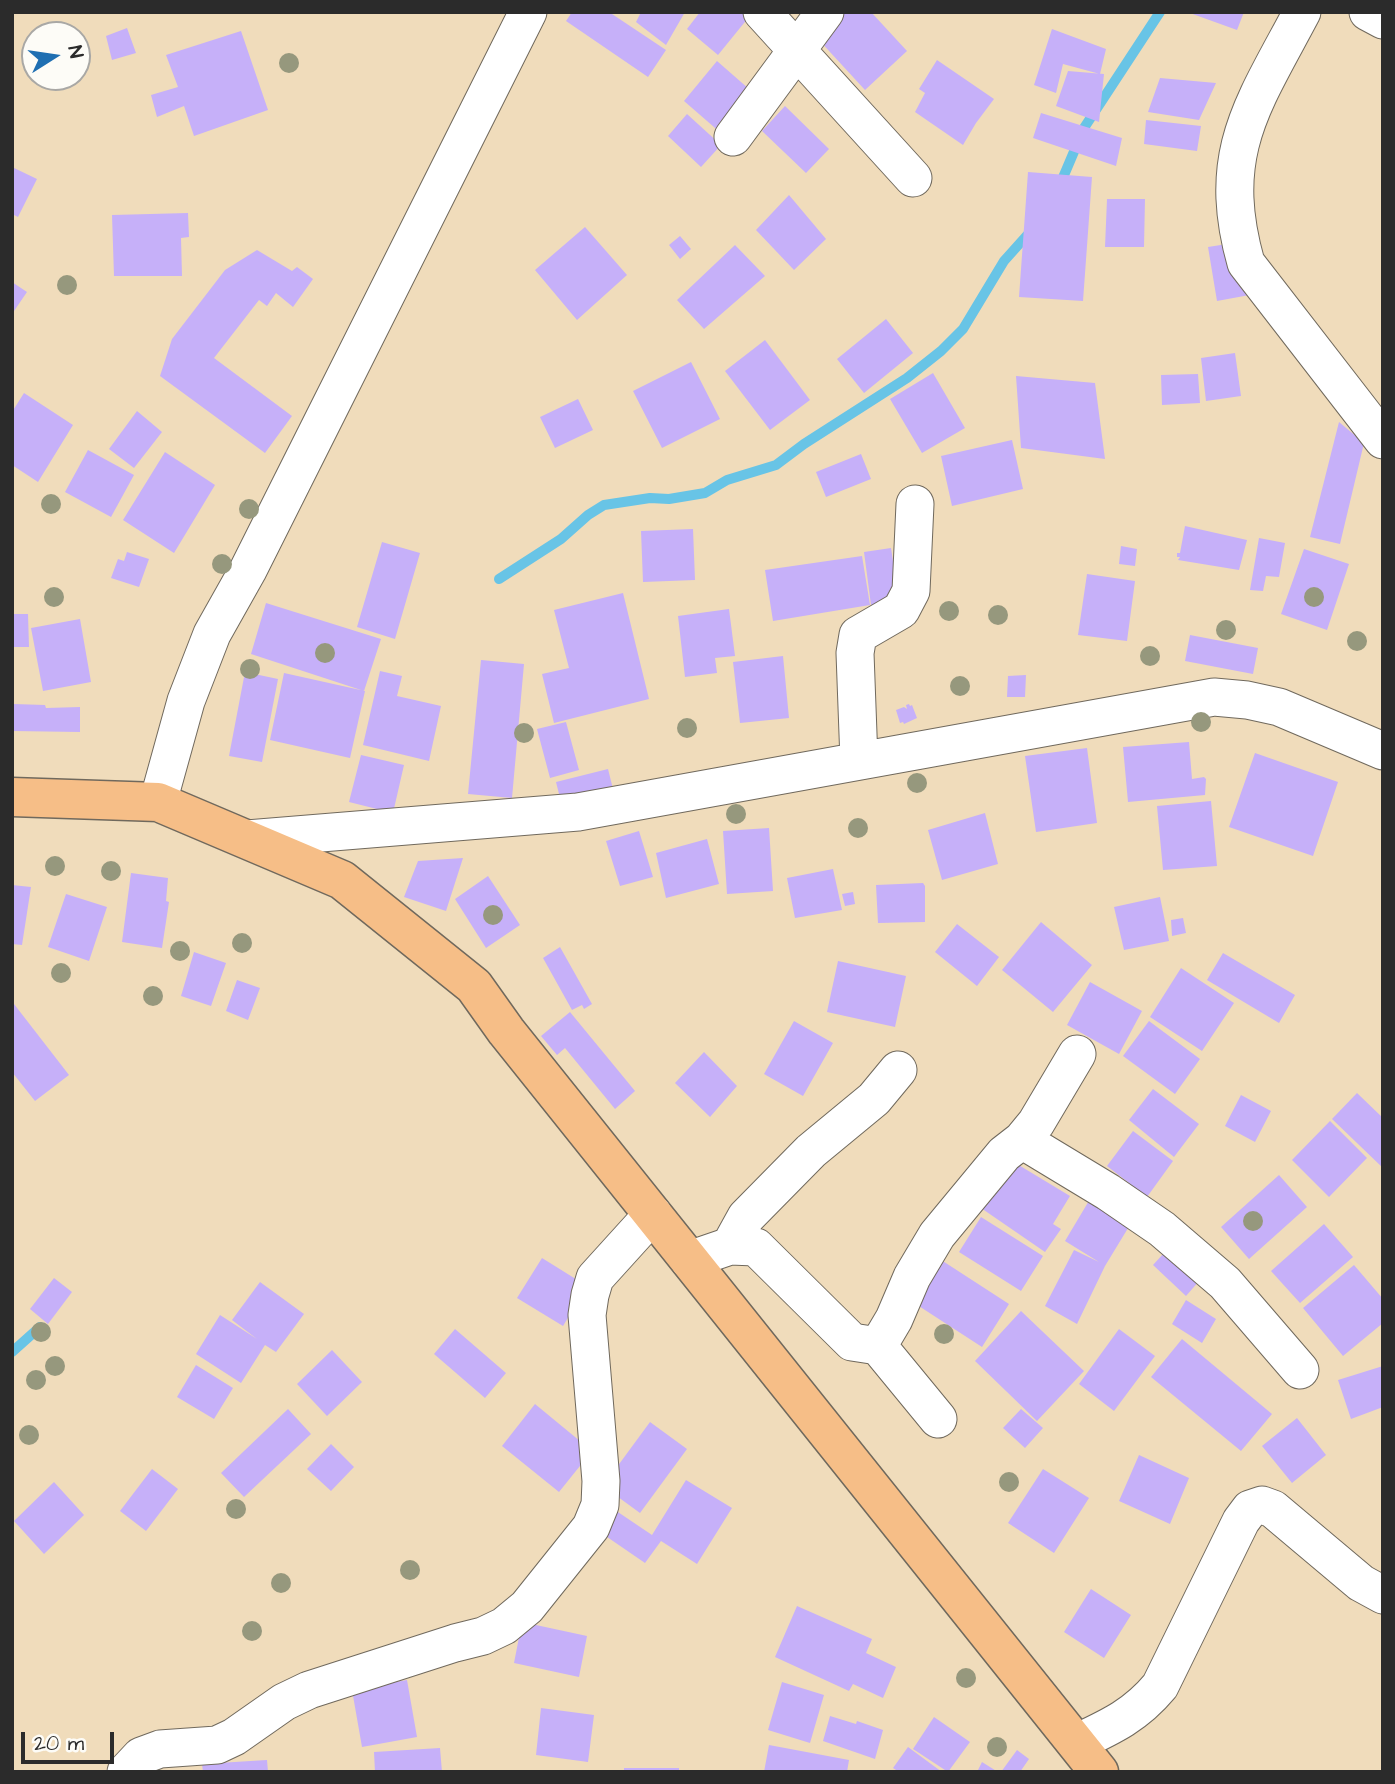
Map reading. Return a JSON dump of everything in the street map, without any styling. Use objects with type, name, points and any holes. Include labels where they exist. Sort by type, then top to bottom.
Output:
[{"type":"main road","points":[[12,797],[158,802],[342,880],[474,986],[506,1031],[1088,1757]]},
{"type":"street","points":[[158,802],[186,701],[212,634],[248,570],[528,12]]},
{"type":"street","points":[[762,12],[913,178]]},
{"type":"street","points":[[733,136],[825,12]]},
{"type":"street","points":[[1302,12],[1249,112],[1238,149],[1233,191],[1237,231],[1246,262],[1383,440]]},
{"type":"street","points":[[1368,12],[1383,20]]},
{"type":"street","points":[[859,761],[855,653],[858,635],[901,610],[911,591],[915,504]]},
{"type":"street","points":[[247,839],[578,812],[1214,697],[1279,707],[1383,751]]},
{"type":"street","points":[[878,1346],[894,1319],[912,1277],[937,1235],[1004,1154],[1022,1140],[1036,1123],[1077,1054]]},
{"type":"street","points":[[730,1246],[746,1217],[811,1151],[874,1099],[898,1070]]},
{"type":"street","points":[[1022,1140],[1108,1192],[1162,1229],[1225,1283],[1300,1370]]},
{"type":"street","points":[[126,1772],[141,1756],[160,1749],[217,1745],[234,1737],[284,1702],[309,1690],[483,1636],[504,1626],[527,1607],[591,1527],[600,1505],[601,1481],[587,1315],[590,1296],[595,1278],[653,1214]]},
{"type":"street","points":[[689,1260],[730,1246],[756,1247],[852,1342],[878,1346],[938,1419]]},
{"type":"street","points":[[1088,1757],[1117,1724],[1143,1706],[1160,1686],[1241,1521],[1250,1509],[1262,1505],[1273,1509],[1361,1583],[1383,1595]]},
{"type":"building","points":[[572,12],[609,12],[666,50],[648,77],[566,21]]},
{"type":"building","points":[[641,12],[685,12],[666,45],[636,22]]},
{"type":"building","points":[[700,12],[753,12],[718,55],[687,29]]},
{"type":"building","points":[[846,12],[871,12],[907,51],[865,90],[818,39]]},
{"type":"building","points":[[1187,12],[1244,12],[1237,30]]},
{"type":"building","points":[[127,28],[136,53],[112,60],[106,36]]},
{"type":"building","points":[[1052,29],[1106,49],[1100,74],[1063,64],[1056,93],[1034,85]]},
{"type":"building","points":[[241,31],[268,110],[194,136],[184,106],[157,117],[151,95],[178,87],[166,55]]},
{"type":"building","points":[[937,60],[994,99],[963,145],[915,112],[925,93],[919,89]]},
{"type":"building","points":[[717,61],[749,89],[724,117],[731,123],[722,134],[684,101]]},
{"type":"building","points":[[1068,71],[1104,74],[1099,122],[1056,106]]},
{"type":"building","points":[[1160,78],[1216,83],[1199,120],[1148,112]]},
{"type":"building","points":[[785,106],[829,149],[806,173],[762,131]]},
{"type":"building","points":[[1041,113],[1122,138],[1116,166],[1033,138]]},
{"type":"building","points":[[687,114],[721,145],[701,167],[668,136]]},
{"type":"building","points":[[1146,120],[1201,126],[1197,151],[1144,144]]},
{"type":"building","points":[[12,167],[37,179],[18,217],[12,214]]},
{"type":"building","points":[[1028,172],[1092,177],[1083,301],[1019,297]]},
{"type":"building","points":[[789,195],[826,239],[794,270],[756,230]]},
{"type":"building","points":[[1107,199],[1145,199],[1144,247],[1105,247]]},
{"type":"building","points":[[188,213],[189,237],[181,238],[182,276],[114,276],[112,215]]},
{"type":"building","points":[[585,227],[627,275],[577,320],[535,270]]},
{"type":"building","points":[[680,236],[691,249],[680,259],[669,245]]},
{"type":"building","points":[[1246,241],[1255,294],[1217,301],[1208,247]]},
{"type":"building","points":[[735,245],[765,276],[704,329],[677,300]]},
{"type":"building","points":[[257,250],[292,271],[297,267],[313,279],[293,307],[276,293],[267,306],[259,300],[214,358],[292,416],[265,453],[160,376],[172,339],[225,270]]},
{"type":"building","points":[[12,282],[27,292],[12,314]]},
{"type":"building","points":[[886,319],[913,353],[864,393],[837,359]]},
{"type":"building","points":[[765,340],[810,400],[770,430],[725,371]]},
{"type":"building","points":[[1235,353],[1241,396],[1206,401],[1201,358]]},
{"type":"building","points":[[691,362],[720,419],[662,448],[633,391]]},
{"type":"building","points":[[933,373],[965,428],[922,453],[890,399]]},
{"type":"building","points":[[1198,374],[1200,403],[1162,405],[1161,375]]},
{"type":"building","points":[[1016,376],[1095,383],[1105,459],[1021,448]]},
{"type":"building","points":[[24,393],[73,425],[38,482],[12,465],[12,412]]},
{"type":"building","points":[[578,399],[593,430],[555,448],[540,417]]},
{"type":"building","points":[[137,411],[162,432],[134,468],[109,449]]},
{"type":"building","points":[[1339,422],[1364,443],[1340,544],[1310,537]]},
{"type":"building","points":[[1012,440],[1023,489],[952,506],[941,456]]},
{"type":"building","points":[[88,450],[134,475],[111,517],[65,492]]},
{"type":"building","points":[[165,452],[215,485],[174,553],[123,520]]},
{"type":"building","points":[[861,454],[871,479],[826,497],[816,472]]},
{"type":"building","points":[[1185,526],[1247,540],[1239,570],[1178,560],[1180,557],[1177,557],[1177,553],[1180,553]]},
{"type":"building","points":[[693,529],[695,580],[643,582],[641,531]]},
{"type":"building","points":[[1259,538],[1285,543],[1279,577],[1266,576],[1263,591],[1250,590]]},
{"type":"building","points":[[382,542],[420,553],[395,639],[357,627]]},
{"type":"building","points":[[1121,546],[1137,549],[1135,566],[1119,564]]},
{"type":"building","points":[[891,548],[899,601],[871,605],[864,552]]},
{"type":"building","points":[[1304,549],[1349,564],[1327,630],[1281,614]]},
{"type":"building","points":[[127,552],[149,559],[139,587],[111,578],[118,559],[124,561]]},
{"type":"building","points":[[862,556],[870,605],[773,621],[765,570]]},
{"type":"building","points":[[1087,574],[1135,581],[1127,641],[1078,635]]},
{"type":"building","points":[[623,593],[649,699],[554,723],[542,674],[569,668],[554,610]]},
{"type":"building","points":[[266,603],[381,639],[364,691],[251,654]]},
{"type":"building","points":[[729,609],[735,656],[715,658],[717,673],[685,677],[678,616]]},
{"type":"building","points":[[12,614],[28,614],[29,647],[12,647]]},
{"type":"building","points":[[80,619],[91,682],[43,691],[31,628]]},
{"type":"building","points":[[1190,635],[1258,648],[1253,674],[1185,661]]},
{"type":"building","points":[[783,656],[789,718],[740,723],[733,662]]},
{"type":"building","points":[[481,660],[524,664],[512,798],[468,794]]},
{"type":"building","points":[[380,671],[402,676],[397,696],[441,706],[429,761],[363,745]]},
{"type":"building","points":[[245,672],[278,679],[262,762],[229,756]]},
{"type":"building","points":[[284,673],[365,691],[350,758],[270,740]]},
{"type":"building","points":[[1026,675],[1025,697],[1007,697],[1008,676]]},
{"type":"building","points":[[13,704],[45,705],[46,708],[80,707],[80,732],[12,731]]},
{"type":"building","points":[[906,705],[912,705],[917,718],[900,723],[896,710],[904,707],[907,709]]},
{"type":"building","points":[[566,722],[579,770],[550,778],[537,729]]},
{"type":"building","points":[[1189,742],[1192,779],[1206,779],[1205,795],[1128,802],[1123,747]]},
{"type":"building","points":[[1087,748],[1097,823],[1036,832],[1025,756]]},
{"type":"building","points":[[1255,753],[1338,782],[1313,856],[1229,827]]},
{"type":"building","points":[[361,755],[404,765],[393,813],[349,802]]},
{"type":"building","points":[[608,769],[614,793],[562,806],[556,782]]},
{"type":"building","points":[[1211,801],[1217,866],[1163,870],[1157,806]]},
{"type":"building","points":[[985,813],[998,864],[942,880],[928,830]]},
{"type":"building","points":[[769,828],[773,891],[727,894],[723,831]]},
{"type":"building","points":[[639,831],[653,877],[620,886],[606,841]]},
{"type":"building","points":[[707,839],[719,884],[666,898],[656,853]]},
{"type":"building","points":[[463,858],[446,911],[404,897],[418,861]]},
{"type":"building","points":[[833,869],[842,910],[795,918],[787,878]]},
{"type":"building","points":[[131,873],[168,878],[166,901],[169,902],[162,948],[122,942]]},
{"type":"building","points":[[488,876],[520,925],[486,948],[455,899]]},
{"type":"building","points":[[923,883],[925,922],[878,923],[876,885]]},
{"type":"building","points":[[12,885],[31,887],[22,945],[12,944]]},
{"type":"building","points":[[853,892],[855,904],[845,906],[842,894]]},
{"type":"building","points":[[66,894],[107,907],[89,961],[48,947]]},
{"type":"building","points":[[1160,897],[1169,941],[1124,950],[1114,907]]},
{"type":"building","points":[[1183,918],[1186,933],[1172,936],[1171,920]]},
{"type":"building","points":[[1041,922],[1092,965],[1053,1012],[1002,970]]},
{"type":"building","points":[[957,924],[999,957],[977,986],[935,952]]},
{"type":"building","points":[[560,947],[592,1004],[584,1009],[582,1005],[572,1010],[543,958]]},
{"type":"building","points":[[194,952],[226,963],[211,1006],[181,996]]},
{"type":"building","points":[[1223,953],[1295,995],[1279,1023],[1207,980]]},
{"type":"building","points":[[838,961],[906,976],[895,1027],[827,1012]]},
{"type":"building","points":[[1181,968],[1234,1003],[1202,1051],[1150,1017]]},
{"type":"building","points":[[237,980],[260,988],[248,1020],[226,1011]]},
{"type":"building","points":[[1090,982],[1142,1011],[1119,1054],[1067,1025]]},
{"type":"building","points":[[14,1004],[69,1075],[35,1101],[12,1072]]},
{"type":"building","points":[[570,1012],[635,1091],[615,1109],[565,1048],[557,1055],[541,1036]]},
{"type":"building","points":[[794,1021],[833,1043],[803,1096],[764,1074]]},
{"type":"building","points":[[1149,1021],[1200,1059],[1175,1094],[1123,1056]]},
{"type":"building","points":[[704,1052],[737,1086],[710,1117],[675,1083]]},
{"type":"building","points":[[1153,1089],[1199,1124],[1174,1157],[1129,1120]]},
{"type":"building","points":[[1357,1093],[1383,1118],[1383,1168],[1332,1119]]},
{"type":"building","points":[[1241,1095],[1271,1111],[1255,1142],[1225,1126]]},
{"type":"building","points":[[1330,1121],[1367,1158],[1329,1197],[1292,1160]]},
{"type":"building","points":[[1133,1131],[1173,1161],[1147,1197],[1107,1166]]},
{"type":"building","points":[[1012,1161],[1070,1196],[1053,1224],[1061,1229],[1045,1252],[981,1208]]},
{"type":"building","points":[[1279,1175],[1307,1207],[1249,1259],[1221,1227]]},
{"type":"building","points":[[1096,1189],[1136,1215],[1105,1266],[1077,1324],[1045,1306],[1074,1250],[1099,1262],[1065,1241]]},
{"type":"building","points":[[981,1217],[1043,1256],[1021,1291],[959,1252]]},
{"type":"building","points":[[1324,1224],[1353,1257],[1300,1303],[1271,1271]]},
{"type":"building","points":[[1174,1242],[1207,1272],[1186,1296],[1153,1265]]},
{"type":"building","points":[[935,1256],[1009,1304],[982,1347],[908,1299]]},
{"type":"building","points":[[542,1258],[587,1286],[563,1326],[517,1298]]},
{"type":"building","points":[[1354,1265],[1383,1299],[1383,1323],[1343,1356],[1303,1308]]},
{"type":"building","points":[[54,1278],[72,1292],[48,1324],[30,1309]]},
{"type":"building","points":[[260,1282],[304,1314],[276,1352],[265,1345],[241,1383],[196,1354],[220,1315],[257,1339],[232,1320]]},
{"type":"building","points":[[1186,1300],[1216,1319],[1202,1343],[1172,1324]]},
{"type":"building","points":[[1021,1311],[1084,1371],[1037,1421],[975,1361]]},
{"type":"building","points":[[455,1329],[506,1373],[485,1398],[434,1354]]},
{"type":"building","points":[[1119,1329],[1155,1356],[1114,1411],[1079,1384]]},
{"type":"building","points":[[1182,1339],[1272,1414],[1241,1451],[1151,1377]]},
{"type":"building","points":[[332,1350],[362,1382],[327,1416],[297,1384]]},
{"type":"building","points":[[196,1365],[233,1388],[214,1419],[177,1397]]},
{"type":"building","points":[[1383,1366],[1383,1407],[1351,1419],[1338,1380]]},
{"type":"building","points":[[535,1404],[592,1451],[559,1492],[502,1446]]},
{"type":"building","points":[[288,1409],[311,1434],[244,1497],[221,1473]]},
{"type":"building","points":[[1021,1409],[1043,1428],[1025,1448],[1003,1428]]},
{"type":"building","points":[[1297,1418],[1326,1455],[1292,1483],[1262,1446]]},
{"type":"building","points":[[650,1422],[687,1449],[640,1513],[603,1486]]},
{"type":"building","points":[[331,1444],[354,1467],[331,1491],[307,1469]]},
{"type":"building","points":[[1139,1455],[1189,1478],[1170,1524],[1119,1501]]},
{"type":"building","points":[[152,1469],[178,1489],[146,1531],[120,1511]]},
{"type":"building","points":[[1043,1469],[1089,1498],[1054,1553],[1008,1523]]},
{"type":"building","points":[[686,1480],[732,1508],[697,1564],[661,1541],[645,1563],[594,1528],[609,1506],[652,1535]]},
{"type":"building","points":[[54,1482],[84,1515],[44,1554],[14,1521]]},
{"type":"building","points":[[1091,1589],[1131,1615],[1104,1658],[1064,1632]]},
{"type":"building","points":[[797,1606],[872,1639],[866,1653],[896,1667],[883,1698],[853,1684],[849,1691],[775,1657]]},
{"type":"building","points":[[522,1622],[587,1636],[579,1677],[514,1663]]},
{"type":"building","points":[[407,1680],[417,1737],[362,1747],[352,1690]]},
{"type":"building","points":[[782,1682],[824,1695],[810,1743],[768,1730]]},
{"type":"building","points":[[541,1708],[594,1715],[588,1762],[536,1755]]},
{"type":"building","points":[[830,1716],[883,1730],[875,1759],[823,1741]]},
{"type":"building","points":[[934,1717],[970,1742],[948,1772],[913,1749]]},
{"type":"building","points":[[769,1745],[849,1760],[847,1772],[764,1772]]},
{"type":"building","points":[[908,1747],[942,1772],[899,1772],[893,1768]]},
{"type":"building","points":[[440,1748],[442,1772],[375,1772],[374,1752]]},
{"type":"building","points":[[1017,1750],[1029,1759],[1020,1772],[1001,1772]]},
{"type":"building","points":[[267,1760],[268,1772],[203,1772],[202,1764]]},
{"type":"building","points":[[982,1762],[998,1772],[977,1772]]},
{"type":"building","points":[[624,1768],[679,1768],[679,1772],[624,1772]]},
{"type":"waterway","points":[[1059,187],[1084,128],[1160,12]]},
{"type":"waterway","points":[[499,579],[561,539],[604,505],[705,493],[727,480],[776,465],[907,378],[941,351],[963,329],[1004,261],[1030,232]]},
{"type":"waterway","points":[[12,1352],[40,1327]]}]
